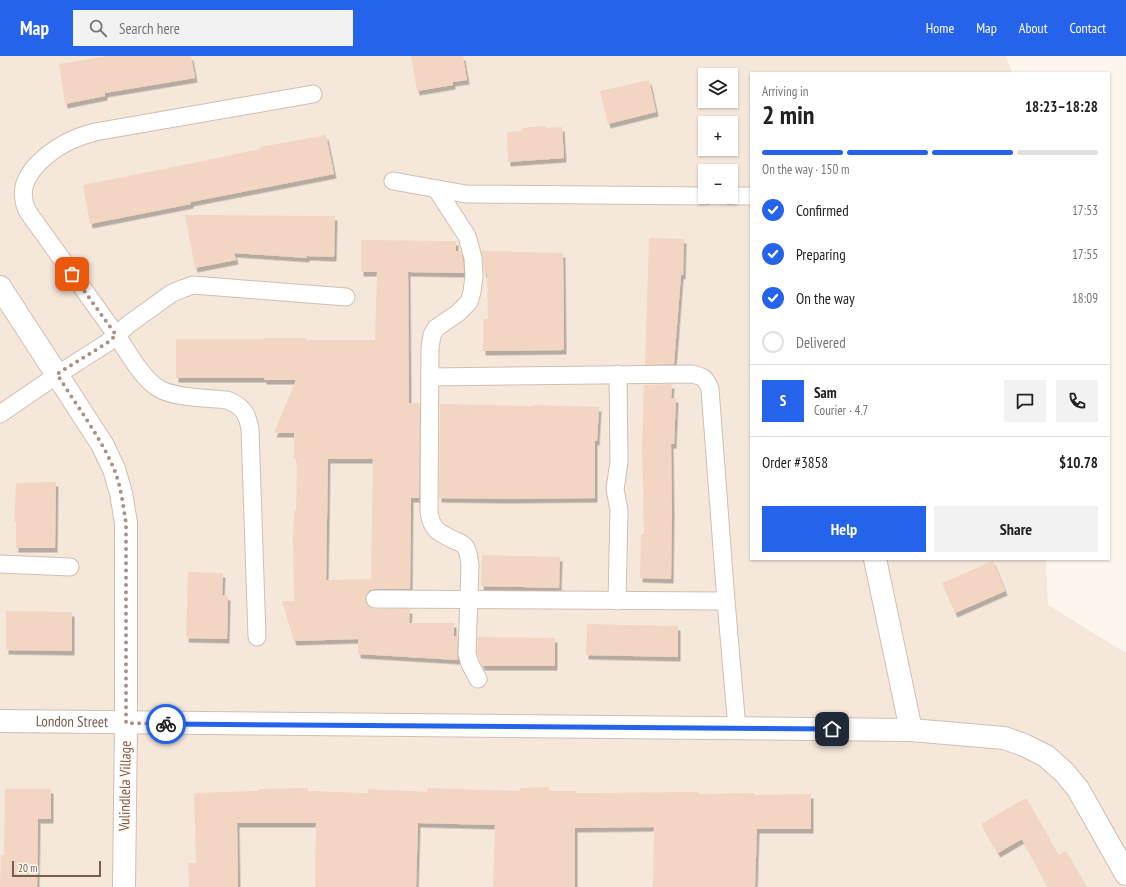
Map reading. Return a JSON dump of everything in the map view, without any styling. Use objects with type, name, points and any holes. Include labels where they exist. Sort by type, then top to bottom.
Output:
[{"type":"street","name":"Vulindlela Village","points":[[0,287],[102,444],[114,469],[121,493],[126,523],[124,887]]},
{"type":"street","points":[[875,560],[911,730]]},
{"type":"street","name":"London Street","points":[[0,721],[911,730],[1004,738],[1024,745],[1046,756],[1064,772],[1078,789],[1126,874]]},
{"type":"lane","points":[[257,637],[250,429],[248,418],[236,403],[227,400],[169,393],[158,389],[149,381],[141,372],[28,212],[23,199],[24,186],[29,174],[54,150],[74,139],[95,132],[313,94]]},
{"type":"lane","points":[[393,181],[466,194],[698,196]]},
{"type":"lane","points":[[437,190],[466,236],[473,258],[474,276],[468,302],[458,313],[436,328],[432,335],[430,348],[430,522],[434,528],[466,547],[469,555],[470,566],[467,654],[470,664],[478,679]]},
{"type":"lane","points":[[738,196],[750,196]]},
{"type":"lane","points":[[0,414],[57,374],[107,343],[129,324],[172,293],[193,285],[346,297]]},
{"type":"lane","points":[[617,601],[619,510],[616,489],[619,462],[618,374]]},
{"type":"lane","points":[[430,377],[691,374],[703,377],[707,381],[710,389],[737,728]]},
{"type":"lane","points":[[0,564],[70,567]]},
{"type":"lane","points":[[375,599],[726,601]]},
{"type":"shaded area","points":[[0,56],[1006,56],[1012,72],[750,72],[750,560],[1046,560],[1048,605],[1126,653],[1126,887],[0,887]]},
{"type":"building","points":[[107,56],[191,56],[195,78],[105,93],[105,96],[65,104],[59,64]]},
{"type":"building","points":[[411,56],[463,56],[467,80],[453,82],[453,85],[417,91]]},
{"type":"building","points":[[649,80],[656,112],[608,124],[600,91]]},
{"type":"building","points":[[545,126],[546,128],[562,127],[564,158],[508,162],[507,132],[522,131],[522,128]]},
{"type":"building","points":[[326,135],[334,174],[191,202],[191,204],[90,224],[83,185],[260,149],[260,147]]},
{"type":"building","points":[[185,215],[335,216],[334,257],[307,256],[307,258],[234,253],[236,260],[195,268]]},
{"type":"building","points":[[649,238],[684,239],[683,275],[681,275],[674,364],[645,365]]},
{"type":"building","points":[[361,240],[456,241],[456,251],[461,251],[464,273],[408,272],[409,403],[420,403],[419,498],[411,498],[410,589],[370,590],[365,599],[370,607],[375,609],[410,609],[409,623],[454,623],[454,636],[458,637],[458,660],[358,654],[358,639],[294,641],[282,601],[294,601],[293,540],[294,511],[296,511],[297,459],[294,459],[294,433],[274,433],[296,380],[264,380],[264,378],[176,378],[176,339],[306,338],[306,340],[375,340],[377,272],[361,272]],"holes":[[[328,459],[373,459],[371,579],[326,580]]]},
{"type":"building","points":[[481,251],[563,253],[564,350],[483,351],[483,319],[488,319],[487,273],[484,273]]},
{"type":"building","points":[[672,384],[671,398],[676,398],[674,444],[671,444],[671,579],[640,578],[641,534],[644,534],[642,446],[644,385]]},
{"type":"building","points":[[440,404],[599,407],[597,441],[595,441],[595,498],[439,498]]},
{"type":"building","points":[[56,482],[55,548],[16,548],[16,522],[14,522],[16,483]]},
{"type":"building","points":[[482,555],[560,557],[559,588],[481,586]]},
{"type":"building","points":[[993,561],[1005,591],[955,613],[942,583]]},
{"type":"building","points":[[188,572],[223,573],[222,595],[228,596],[227,639],[186,638]]},
{"type":"building","points":[[6,611],[72,612],[72,651],[6,650]]},
{"type":"building","points":[[587,624],[678,626],[678,657],[586,655]]},
{"type":"building","points":[[478,637],[555,638],[555,666],[482,666],[477,653]]},
{"type":"building","points":[[549,787],[549,791],[575,791],[575,793],[699,792],[699,794],[755,793],[755,795],[811,794],[811,829],[757,829],[755,887],[653,887],[654,827],[575,828],[575,887],[493,887],[495,825],[418,823],[416,887],[315,887],[316,823],[237,823],[238,887],[189,887],[188,863],[196,863],[194,793],[308,788],[308,791],[368,793],[368,789],[427,792],[428,788],[520,791],[520,788]]},
{"type":"building","points":[[5,789],[51,789],[51,819],[38,819],[37,887],[0,887],[1,855],[4,855]]},
{"type":"building","points":[[1026,798],[1058,855],[1066,851],[1086,887],[1048,887],[1022,839],[998,853],[981,824]]},
{"type":"way so far","points":[[72,274],[116,335],[107,343],[57,374],[102,444],[114,469],[121,493],[126,523],[126,723],[166,724]]},
{"type":"route","points":[[166,724],[832,729]]}]
